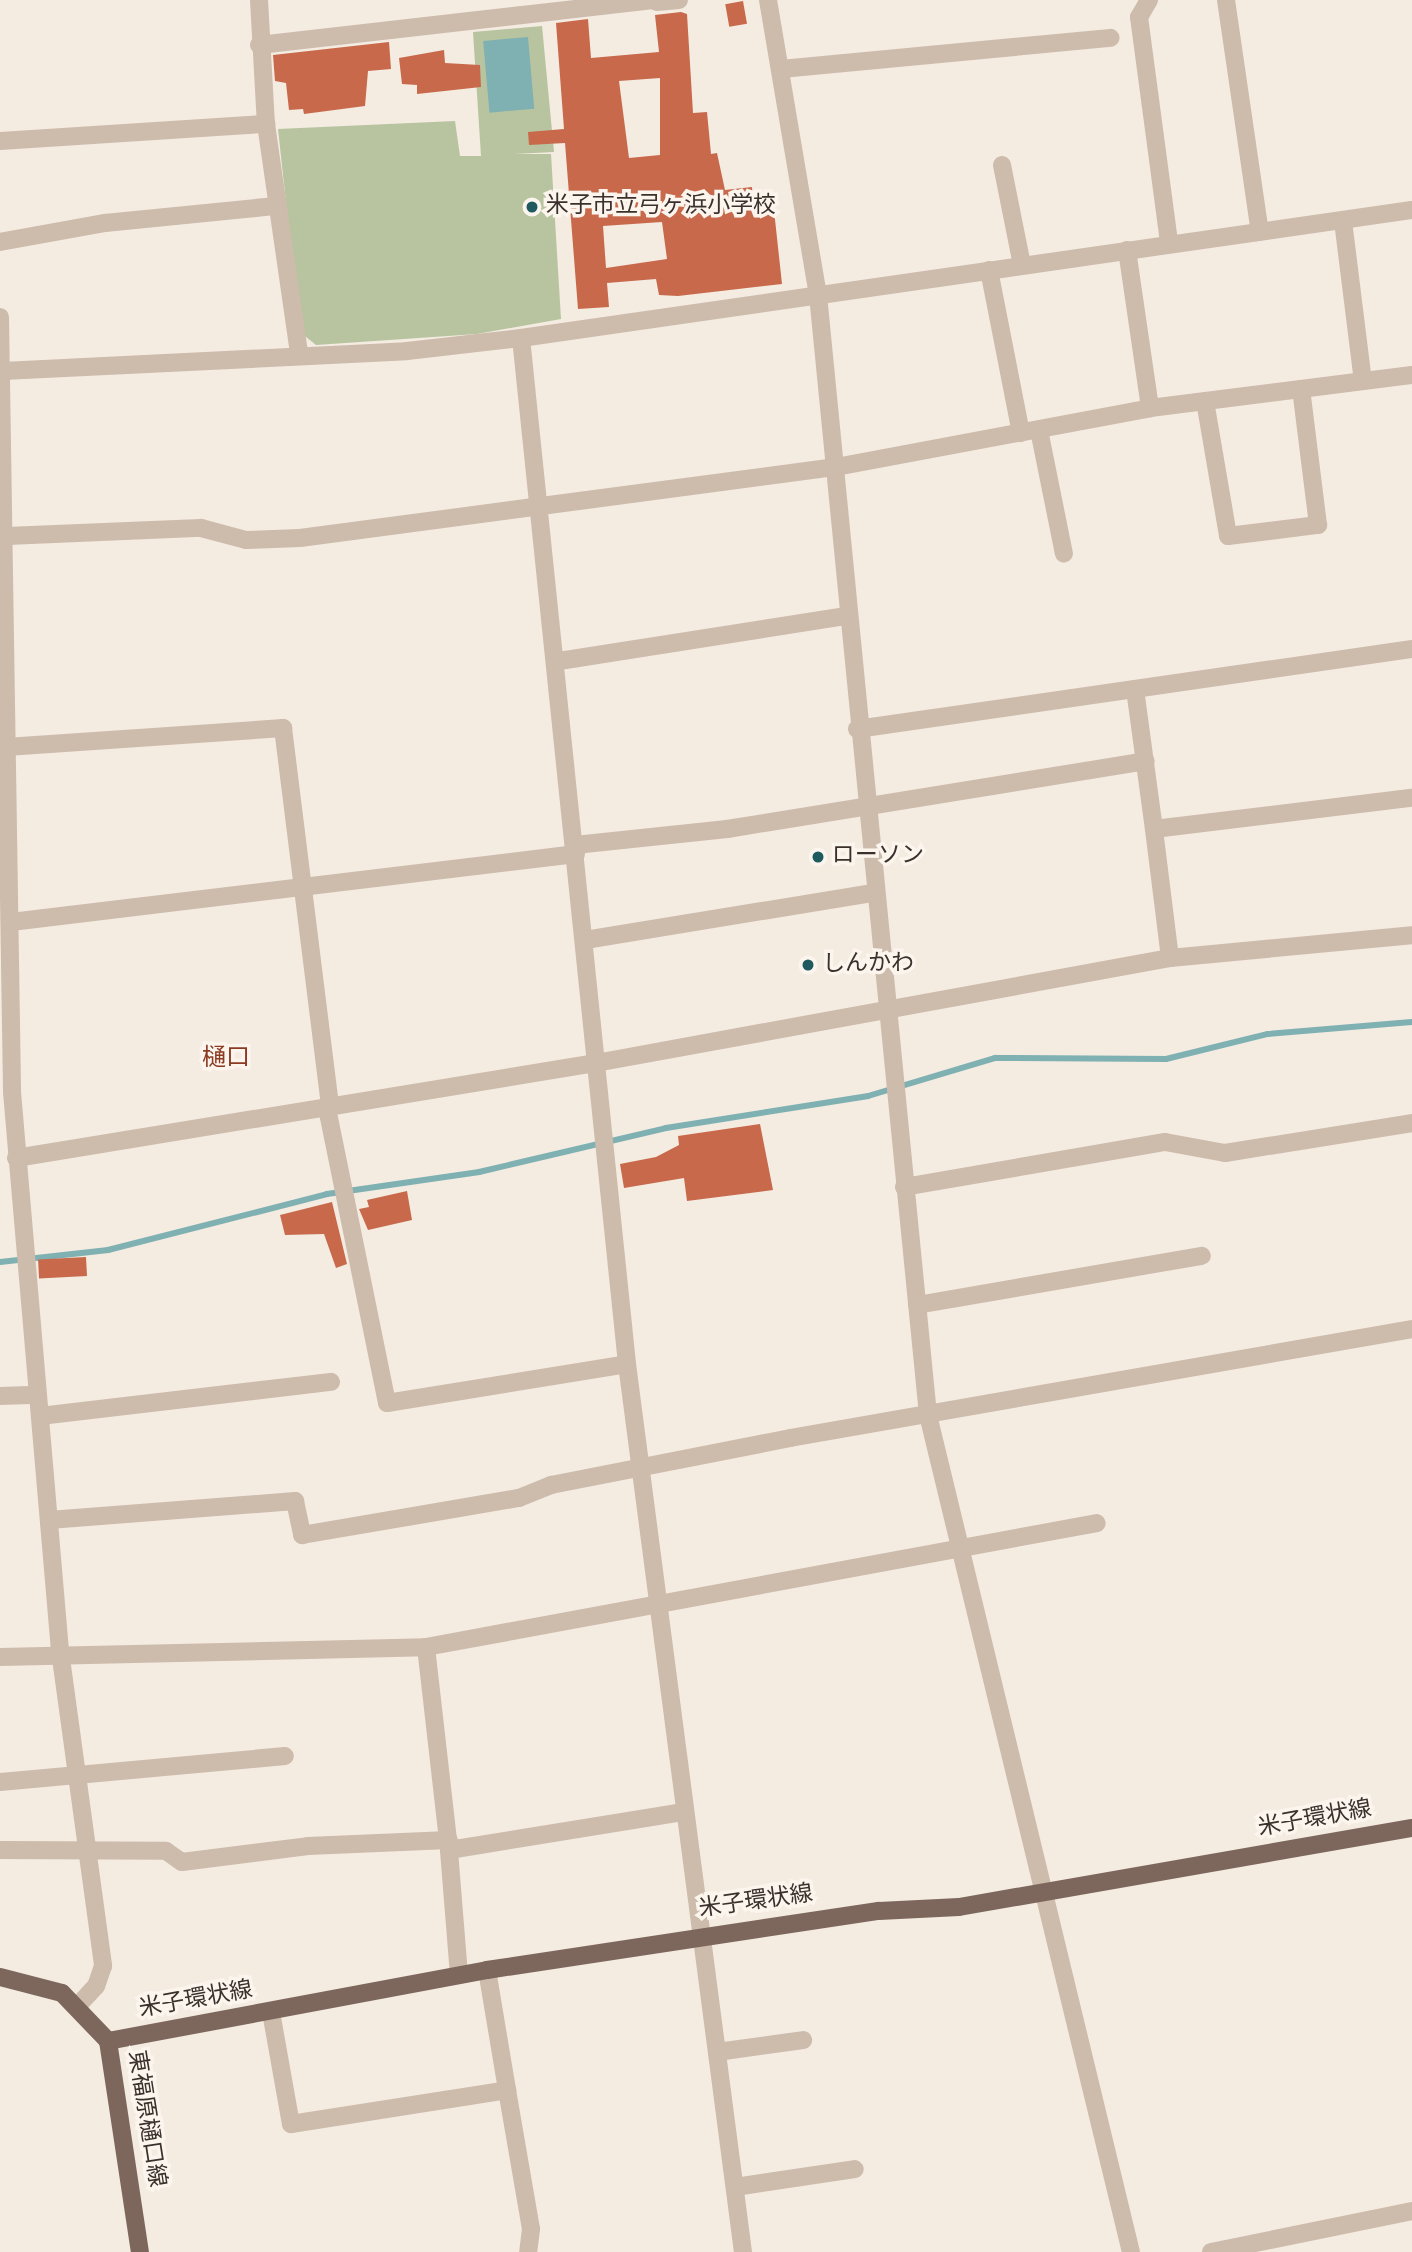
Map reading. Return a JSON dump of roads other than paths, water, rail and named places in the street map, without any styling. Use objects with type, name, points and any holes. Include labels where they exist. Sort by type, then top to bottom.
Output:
[{"type":"main road","name":"米子環状線","points":[[108,2041],[487,1970],[702,1936],[1045,1894],[1412,1828]]},
{"type":"main road","name":"東福原樋口線","points":[[0,1976],[43,1983],[78,2005],[108,2041],[140,2252]]},
{"type":"street","points":[[259,0],[259,45],[266,124],[299,354]]},
{"type":"street","points":[[259,45],[679,0]]},
{"type":"street","points":[[768,0],[818,295],[836,467],[846,616],[873,893],[928,1415],[1131,2252]]},
{"type":"street","points":[[1149,0],[1139,17],[1169,243]]},
{"type":"street","points":[[1226,0],[1260,232]]},
{"type":"street","points":[[780,69],[1111,38]]},
{"type":"street","points":[[0,141],[266,124]]},
{"type":"street","points":[[1002,165],[1022,265]]},
{"type":"street","points":[[0,242],[104,223],[276,206]]},
{"type":"street","points":[[3,371],[521,338],[1169,243],[1412,211]]},
{"type":"street","points":[[1343,221],[1363,381]]},
{"type":"street","points":[[1127,250],[1150,408]]},
{"type":"street","points":[[989,270],[1064,554]]},
{"type":"street","points":[[0,317],[7,536],[3,579],[6,747],[4,865],[10,922],[6,1092],[16,1158],[60,1651],[84,1850],[103,1966],[96,1986],[78,2005]]},
{"type":"street","points":[[521,338],[539,509],[559,661],[575,850],[627,1364],[743,2252]]},
{"type":"street","points":[[7,536],[201,528],[246,540],[287,539],[539,509],[836,467],[1150,408],[1412,375]]},
{"type":"street","points":[[1205,401],[1228,536],[1318,525],[1301,389]]},
{"type":"street","points":[[559,661],[846,616]]},
{"type":"street","points":[[857,729],[1412,649]]},
{"type":"street","points":[[1135,689],[1170,958]]},
{"type":"street","points":[[6,747],[283,728],[329,1108],[387,1403],[627,1364]]},
{"type":"street","points":[[10,922],[303,890],[865,807],[1146,761]]},
{"type":"street","points":[[1154,829],[1412,798]]},
{"type":"street","points":[[585,940],[873,893]]},
{"type":"street","points":[[16,1158],[596,1063],[1170,958],[1412,935]]},
{"type":"street","points":[[904,1187],[1165,1142],[1225,1153],[1412,1123]]},
{"type":"street","points":[[917,1305],[1202,1256]]},
{"type":"street","points":[[49,1520],[295,1501],[302,1535],[928,1415],[1412,1329]]},
{"type":"street","points":[[40,1416],[331,1382]]},
{"type":"street","points":[[0,1396],[37,1395]]},
{"type":"street","points":[[0,1657],[60,1651],[426,1647],[660,1606],[1097,1523]]},
{"type":"street","points":[[426,1647],[449,1845],[459,1975]]},
{"type":"street","points":[[0,1782],[285,1756]]},
{"type":"street","points":[[0,1850],[166,1851],[182,1862],[308,1846],[449,1845],[684,1812]]},
{"type":"street","points":[[487,1970],[531,2229],[528,2252]]},
{"type":"street","points":[[271,2012],[291,2124],[507,2091]]},
{"type":"street","points":[[717,2052],[803,2040]]},
{"type":"street","points":[[734,2188],[855,2169]]},
{"type":"street","points":[[1211,2252],[1412,2211]]},
{"type":"water","points":[[528,37],[534,109],[489,113],[483,41]]},
{"type":"waterway","points":[[0,1262],[108,1250],[327,1194],[479,1172],[666,1128],[868,1096],[995,1058],[1166,1059],[1268,1034],[1412,1022]]},
{"type":"place","name":"米子市立弓ヶ浜小学校","points":[[532,207]]},
{"type":"place","name":"ローソン","points":[[818,857]]},
{"type":"place","name":"しんかわ","points":[[808,965]]},
{"type":"district","name":"樋口","points":[[226,1060]]}]
